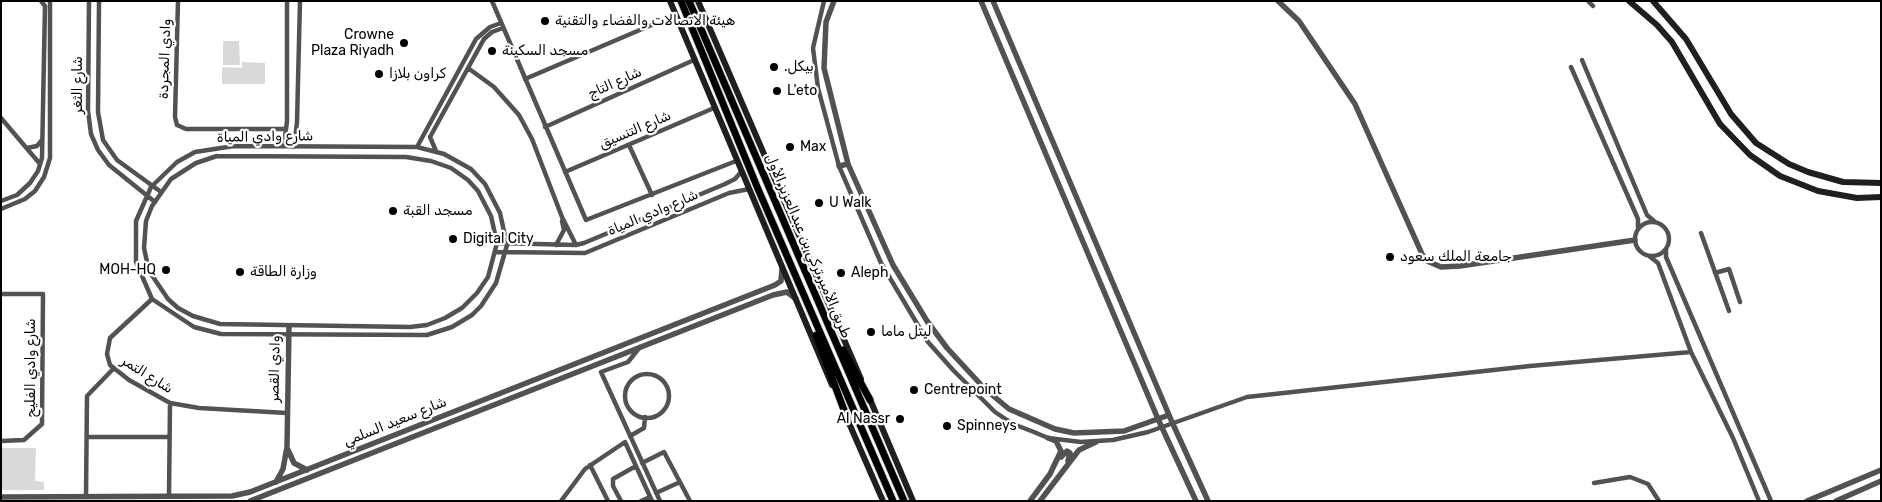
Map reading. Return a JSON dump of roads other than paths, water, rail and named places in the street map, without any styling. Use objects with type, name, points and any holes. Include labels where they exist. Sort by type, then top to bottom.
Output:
[{"type":"main road","points":[[670,1],[736,161],[799,302],[825,371],[883,501]]},
{"type":"main road","name":"طريق الأمير تركي بن عبدالعزيز الأول","points":[[681,1],[893,501]]},
{"type":"main road","name":"طريق الأمير تركي بن عبدالعزيز الأول","points":[[689,1],[904,501]]},
{"type":"main road","points":[[698,1],[913,501]]},
{"type":"main road","points":[[1629,1],[1657,25],[1672,42],[1720,124],[1750,155],[1780,176],[1809,188],[1857,198],[1881,197]]},
{"type":"main road","points":[[1653,1],[1686,39],[1731,114],[1756,143],[1788,164],[1808,172],[1843,182],[1881,183]]},
{"type":"main road","points":[[800,285],[847,418]]},
{"type":"main road","points":[[813,292],[870,400]]},
{"type":"street","points":[[1,201],[20,192],[30,184],[40,164],[45,6],[41,1]]},
{"type":"street","points":[[1,209],[25,199],[35,191],[44,177],[50,158],[50,1]]},
{"type":"street","name":"شارع الثغر","points":[[89,1],[88,111],[91,134],[98,150],[109,165],[155,202]]},
{"type":"street","name":"شارع الثغر","points":[[99,1],[99,124],[103,140],[117,160],[134,175],[161,192]]},
{"type":"street","name":"وادي المجردة","points":[[178,1],[175,117],[177,125],[186,129],[285,127]]},
{"type":"street","points":[[492,1],[586,220],[736,161]]},
{"type":"street","points":[[824,1],[813,48],[814,66],[821,102],[839,166],[881,263],[928,342],[995,412],[1013,424],[1056,441],[1061,451],[1050,474]]},
{"type":"street","points":[[834,1],[826,22],[824,68],[848,164],[894,265],[927,321],[967,371],[1009,409],[1040,424],[1074,433],[1124,431],[1169,415]]},
{"type":"street","points":[[981,1],[1161,427],[1196,501]]},
{"type":"street","points":[[993,1],[1172,422],[1208,501]]},
{"type":"street","points":[[1278,1],[1299,21],[1355,104],[1422,254],[1427,261],[1441,267],[1460,266],[1635,240]]},
{"type":"street","points":[[1588,1],[1593,6]]},
{"type":"street","points":[[284,146],[287,3],[300,3],[294,147]]},
{"type":"street","points":[[525,78],[675,15]]},
{"type":"street","points":[[436,151],[430,137],[487,36],[502,26]]},
{"type":"street","points":[[417,147],[476,39],[490,27],[502,26]]},
{"type":"street","name":"شارع التاج","points":[[545,126],[694,60]]},
{"type":"street","points":[[1582,60],[1648,216],[1660,223],[1668,231],[1670,242],[1666,249],[1660,254],[1649,256]]},
{"type":"street","points":[[1571,67],[1638,219],[1635,240],[1639,250],[1658,263],[1691,352],[1736,445],[1759,501]]},
{"type":"street","points":[[468,68],[494,87],[519,115],[532,139],[562,218],[576,245]]},
{"type":"street","points":[[1024,102],[1034,98]]},
{"type":"street","name":"شارع التنسيق","points":[[565,172],[714,108]]},
{"type":"street","points":[[1,118],[40,164]]},
{"type":"street","points":[[285,127],[296,126]]},
{"type":"street","points":[[27,148],[37,146],[42,139]]},
{"type":"street","points":[[629,145],[652,195]]},
{"type":"street","name":"شارع وادي المياة","points":[[152,299],[136,262],[134,245],[136,221],[151,187],[177,162],[195,152],[224,146],[417,147],[436,151],[471,169],[485,184],[500,213],[507,245],[576,245],[639,221],[726,184],[735,179],[741,172]]},
{"type":"street","name":"شارع وادي المياة","points":[[217,156],[424,159],[440,163],[460,174],[478,191],[491,216],[497,243],[496,252],[488,278],[478,293],[462,308],[436,322],[410,327],[220,324],[193,316],[173,304],[157,285],[145,260],[144,236],[146,220],[155,202],[171,179],[181,171],[196,163],[217,156]]},
{"type":"street","points":[[839,166],[848,164]]},
{"type":"street","points":[[128,182],[134,175]]},
{"type":"street","points":[[726,184],[730,188],[729,193]]},
{"type":"street","name":"شارع وادي المياة","points":[[496,252],[528,254],[585,253],[729,193],[749,189]]},
{"type":"street","points":[[20,192],[25,199]]},
{"type":"street","points":[[700,195],[704,198],[704,204]]},
{"type":"street","points":[[556,245],[564,230],[562,218]]},
{"type":"street","points":[[639,221],[643,229]]},
{"type":"street","points":[[1638,228],[1654,221]]},
{"type":"street","points":[[629,225],[633,228],[632,234]]},
{"type":"street","points":[[1701,233],[1729,312]]},
{"type":"street","points":[[152,299],[194,328],[205,332],[288,336],[427,335],[452,327],[481,306],[496,283],[505,253],[507,245],[497,243]]},
{"type":"street","points":[[528,245],[528,254]]},
{"type":"street","points":[[1666,249],[1666,257],[1771,501]]},
{"type":"street","name":"شارع سعيد السلمي","points":[[1,497],[53,499],[86,496],[232,496],[276,482],[770,288],[781,281],[781,262]]},
{"type":"street","points":[[1715,273],[1728,269],[1740,302]]},
{"type":"street","points":[[770,288],[777,287],[778,289],[773,295]]},
{"type":"street","points":[[773,295],[787,292],[799,302]]},
{"type":"street","name":"شارع وادي الفليح","points":[[1,294],[43,294],[42,424],[24,440],[1,440]]},
{"type":"street","name":"شارع سعيد السلمي","points":[[250,501],[773,295]]},
{"type":"street","name":"شارع التمر","points":[[152,299],[110,338],[107,354],[110,365],[141,388],[170,403],[199,408],[287,413]]},
{"type":"street","name":"وادي القصر","points":[[276,482],[283,469],[287,447],[289,326]]},
{"type":"street","points":[[640,346],[635,356],[628,362],[601,372],[660,501]]},
{"type":"street","points":[[1048,438],[1096,442],[1126,438],[1247,397],[1276,393],[1691,352]]},
{"type":"street","points":[[86,496],[86,396],[114,368]]},
{"type":"street","points":[[650,374],[657,377],[667,387],[668,401],[660,413],[644,417],[633,413],[628,408],[625,394],[630,381],[636,377],[650,374]]},
{"type":"street","points":[[169,495],[170,403]]},
{"type":"street","points":[[630,436],[644,428],[644,417]]},
{"type":"street","points":[[87,437],[169,437]]},
{"type":"street","points":[[562,499],[590,465],[625,442],[651,499],[641,501]]},
{"type":"street","points":[[1040,501],[1078,450],[1096,442]]},
{"type":"street","points":[[287,447],[294,463],[307,470]]},
{"type":"street","points":[[1030,501],[1067,451],[1070,455],[1062,472]]},
{"type":"street","points":[[642,463],[664,452],[690,501]]},
{"type":"street","points":[[590,465],[608,501]]},
{"type":"street","points":[[621,501],[613,486],[614,479],[636,466]]},
{"type":"street","points":[[1807,501],[1881,470]]},
{"type":"street","points":[[1836,501],[1880,483],[1874,472]]},
{"type":"street","points":[[1594,483],[1630,477],[1648,484],[1659,501]]},
{"type":"street","points":[[656,493],[680,482]]},
{"type":"place","name":"هيئة الاتصالات والفضاء والتقنية","points":[[545,21]]},
{"type":"place","name":"Crowne Plaza Riyadh","points":[[404,43]]},
{"type":"place","name":"مسجد السكينة","points":[[492,51]]},
{"type":"place","name":".بيكل","points":[[774,67]]},
{"type":"place","name":"كراون بلازا","points":[[379,74]]},
{"type":"place","name":"L'eto","points":[[777,91]]},
{"type":"place","name":"Max","points":[[790,147]]},
{"type":"place","name":"U Walk","points":[[819,203]]},
{"type":"place","name":"مسجد القبة","points":[[393,211]]},
{"type":"place","name":"Digital City","points":[[453,239]]},
{"type":"place","name":"جامعة الملك سعود","points":[[1390,257]]},
{"type":"place","name":"MOH-HQ","points":[[166,270]]},
{"type":"place","name":"وزارة الطاقة","points":[[240,272]]},
{"type":"place","name":"Aleph","points":[[841,273]]},
{"type":"place","name":"ليتل ماما","points":[[871,332]]},
{"type":"place","name":"Centrepoint","points":[[914,390]]},
{"type":"place","name":"Al Nassr","points":[[900,419]]},
{"type":"place","name":"Spinneys","points":[[947,426]]}]
